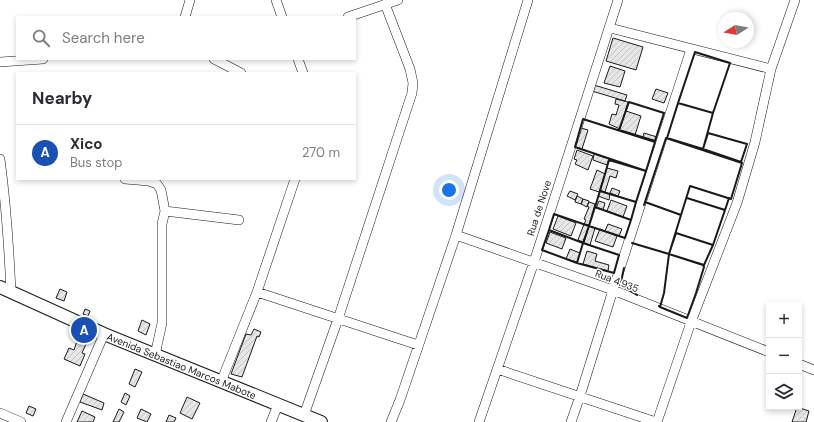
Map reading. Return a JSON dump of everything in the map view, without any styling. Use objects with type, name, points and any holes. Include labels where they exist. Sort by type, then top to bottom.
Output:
[{"type":"main road","name":"Avenida Sebastiao Marcos Mabote","points":[[6,290],[104,334],[321,422]]},
{"type":"street","points":[[185,16],[190,0]]},
{"type":"street","points":[[276,0],[282,16]]},
{"type":"street","points":[[351,16],[398,0]]},
{"type":"street","points":[[391,422],[400,400],[456,235],[528,0]]},
{"type":"street","name":"Rua de Nove","points":[[479,422],[534,262],[618,0]]},
{"type":"street","points":[[497,369],[656,422],[691,322],[737,204],[755,142],[771,69],[795,0]]},
{"type":"street","points":[[304,415],[338,319],[412,93],[413,83],[410,69],[385,4]]},
{"type":"street","points":[[610,28],[771,69]]},
{"type":"street","points":[[571,422],[691,49]]},
{"type":"street","points":[[0,62],[29,60]]},
{"type":"street","points":[[216,60],[239,72]]},
{"type":"street","points":[[298,60],[303,72]]},
{"type":"street","points":[[0,159],[4,191],[6,290]]},
{"type":"street","points":[[137,180],[149,181],[157,184],[165,211],[162,224],[162,323],[155,355]]},
{"type":"street","points":[[221,382],[257,292],[295,180]]},
{"type":"street","points":[[165,211],[239,220]]},
{"type":"street","name":"Rua 4.935","points":[[456,235],[613,290],[766,351]]},
{"type":"street","points":[[257,292],[418,345]]},
{"type":"street","points":[[66,422],[104,334]]},
{"type":"street","points":[[802,365],[814,370]]},
{"type":"street","points":[[271,422],[278,405]]},
{"type":"street","points":[[0,413],[21,422]]},
{"type":"building","points":[[613,38],[643,47],[636,70],[606,61]]},
{"type":"building","points":[[610,66],[625,71],[620,87],[604,83]]},
{"type":"building","points":[[594,85],[627,95],[625,101],[592,91]]},
{"type":"building","points":[[656,89],[668,93],[664,103],[652,99]]},
{"type":"building","points":[[616,99],[628,102],[620,129],[609,124],[612,114],[616,115],[619,105],[615,104]]},
{"type":"building","points":[[626,111],[641,116],[635,135],[619,130]]},
{"type":"building","points":[[581,128],[588,130],[582,149],[575,147]]},
{"type":"building","points":[[644,133],[657,137],[655,141],[643,137]]},
{"type":"building","points":[[577,150],[593,156],[588,170],[575,164],[577,160],[574,159]]},
{"type":"building","points":[[594,154],[609,159],[607,165],[593,160]]},
{"type":"building","points":[[607,168],[618,171],[616,178],[610,176],[605,192],[600,190]]},
{"type":"building","points":[[597,170],[605,174],[599,192],[590,189]]},
{"type":"building","points":[[612,188],[620,191],[618,196],[610,193]]},
{"type":"building","points":[[570,191],[578,194],[575,200],[567,196]]},
{"type":"building","points":[[600,191],[610,194],[609,200],[598,196]]},
{"type":"building","points":[[577,196],[583,199],[581,204],[575,202]]},
{"type":"building","points":[[583,199],[589,201],[587,207],[581,204]]},
{"type":"building","points":[[611,200],[627,206],[623,217],[607,211]]},
{"type":"building","points":[[599,201],[605,203],[603,210],[596,208]]},
{"type":"building","points":[[589,202],[595,204],[589,225],[584,224],[586,220],[584,219],[589,207],[587,206]]},
{"type":"building","points":[[558,216],[576,223],[571,236],[553,229]]},
{"type":"building","points":[[584,224],[589,226],[583,242],[578,240]]},
{"type":"building","points":[[608,224],[622,229],[619,236],[605,231]]},
{"type":"building","points":[[589,226],[595,228],[590,245],[584,243]]},
{"type":"building","points":[[600,229],[617,236],[613,247],[595,241]]},
{"type":"building","points":[[550,232],[566,238],[562,249],[546,243]]},
{"type":"building","points":[[570,249],[580,253],[577,262],[566,259]]},
{"type":"building","points":[[587,251],[597,254],[595,261],[609,265],[608,271],[583,264]]},
{"type":"building","points":[[60,289],[67,292],[64,301],[56,298]]},
{"type":"building","points":[[85,309],[90,311],[88,316],[83,314]]},
{"type":"building","points":[[142,320],[150,324],[146,335],[138,331]]},
{"type":"building","points":[[254,329],[261,332],[259,337],[257,336],[242,377],[231,374],[246,334],[251,335]]},
{"type":"building","points":[[77,341],[86,344],[82,353],[85,354],[80,366],[64,359],[69,348],[74,350]]},
{"type":"building","points":[[135,369],[142,372],[135,387],[129,384]]},
{"type":"building","points":[[125,393],[130,396],[126,405],[121,402]]},
{"type":"building","points":[[83,394],[104,403],[102,410],[80,402]]},
{"type":"building","points":[[187,397],[200,403],[192,419],[180,413]]},
{"type":"building","points":[[29,406],[36,409],[33,416],[26,413]]},
{"type":"building","points":[[119,409],[124,412],[119,422],[113,422]]},
{"type":"building","points":[[141,409],[151,414],[147,422],[137,418]]},
{"type":"building","points":[[802,409],[809,411],[806,422],[792,422],[796,410],[802,410]]},
{"type":"building","points":[[82,411],[95,417],[93,422],[77,422]]},
{"type":"building","points":[[169,415],[176,418],[174,422],[166,422]]},
{"type":"wall","points":[[695,52],[730,63],[713,113],[678,103],[695,52]]},
{"type":"wall","points":[[629,102],[664,113],[655,141],[619,130],[629,102]]},
{"type":"wall","points":[[678,103],[713,113],[703,149],[667,138],[678,103]]},
{"type":"wall","points":[[583,119],[655,142],[646,171],[575,147],[583,119]]},
{"type":"wall","points":[[708,133],[747,144],[741,162],[703,149],[708,133]]},
{"type":"wall","points":[[666,138],[742,163],[731,199],[690,186],[681,215],[645,202],[666,138]]},
{"type":"wall","points":[[609,160],[646,171],[636,202],[600,191],[609,160]]},
{"type":"wall","points":[[600,191],[636,202],[631,220],[595,207],[600,191]]},
{"type":"wall","points":[[687,198],[725,210],[728,198]]},
{"type":"wall","points":[[676,231],[676,233],[713,245],[725,210],[687,198]]},
{"type":"wall","points":[[632,243],[669,254],[681,215],[645,202],[644,205]]},
{"type":"wall","points":[[595,207],[631,220],[625,238],[589,226],[595,207]]},
{"type":"wall","points":[[554,214],[589,226],[583,243],[549,230],[554,214]]},
{"type":"wall","points":[[549,230],[583,243],[577,263],[542,250],[549,230]]},
{"type":"wall","points":[[676,233],[713,245],[704,265],[669,254],[676,233]]},
{"type":"wall","points":[[583,243],[619,255],[614,273],[577,263],[583,243]]},
{"type":"wall","points":[[632,243],[669,254],[664,293],[660,307],[659,306]]},
{"type":"wall","points":[[669,254],[703,265],[704,267],[687,318],[660,307],[664,293],[669,254]]},
{"type":"wall","points":[[624,268],[621,282],[622,286],[637,295]]},
{"type":"place","name":"Xico","points":[[84,330]]}]
